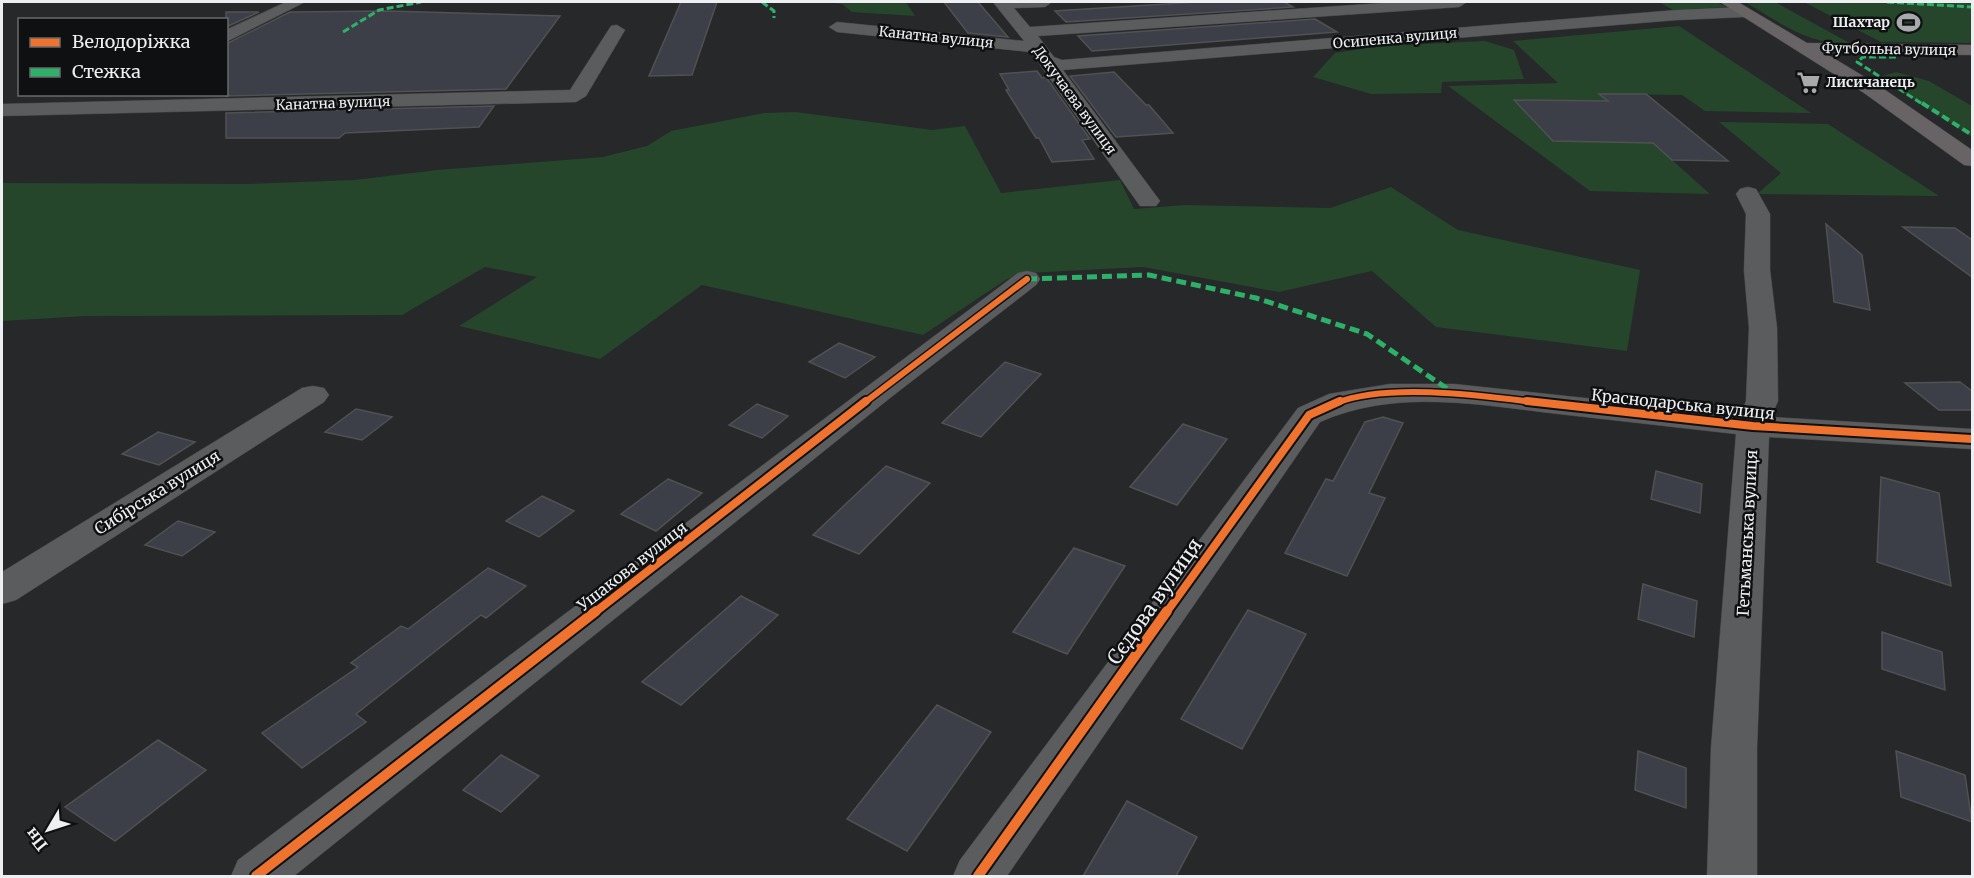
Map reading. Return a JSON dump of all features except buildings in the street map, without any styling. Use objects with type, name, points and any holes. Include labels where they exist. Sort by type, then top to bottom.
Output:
[{"type":"main road","points":[[1728,2],[1906,112],[1972,160]]},
{"type":"main road","name":"Футбольна вулиця","points":[[1805,48],[1972,50]]},
{"type":"street","points":[[228,36],[297,2]]},
{"type":"street","points":[[1001,3],[1045,2]]},
{"type":"street","name":"Осипенка вулиця","points":[[1026,32],[1460,2]]},
{"type":"street","name":"Докучаєва вулиця","points":[[1001,3],[1026,32],[1148,201]]},
{"type":"street","points":[[1566,10],[1592,23]]},
{"type":"street","name":"Осипенка вулиця","points":[[1041,54],[1062,65],[1744,12]]},
{"type":"street","name":"Канатна вулиця","points":[[837,27],[1041,54]]},
{"type":"street","name":"Канатна вулиця","points":[[2,111],[576,96],[616,30]]},
{"type":"street","name":"Канатна вулиця","points":[[91,109],[114,96]]},
{"type":"street","name":"Гетьманська вулиця","points":[[1732,876],[1734,748],[1753,426],[1762,401],[1763,328],[1757,270],[1758,214],[1748,194]]},
{"type":"street","name":"Ушакова вулиця","points":[[255,876],[879,391],[1027,279]]},
{"type":"street","name":"Краснодарська вулиця","points":[[1390,393],[1454,393],[1753,426],[1972,439]]},
{"type":"street","name":"Сєдова вулиця","points":[[978,876],[1309,415],[1340,401],[1390,393]]},
{"type":"street","name":"Сибірська вулиця","points":[[2,590],[313,395]]},
{"type":"green space","points":[[824,2],[906,2],[915,16],[852,12],[842,4]]},
{"type":"green space","points":[[1659,2],[1717,2],[1726,7],[1673,10]]},
{"type":"green space","points":[[1745,2],[1775,2],[1855,46],[1809,37],[1785,26]]},
{"type":"green space","name":"Шахтар","points":[[1804,2],[1972,2],[1972,43],[1881,42]]},
{"type":"green space","points":[[1679,26],[1811,113],[1705,111],[1682,95],[1600,94],[1611,104],[1514,101],[1540,127],[1585,128],[1616,142],[1653,143],[1710,194],[1590,191],[1448,86],[1558,83],[1513,41]]},
{"type":"green space","points":[[1485,41],[1514,50],[1524,79],[1442,82],[1441,93],[1371,94],[1313,77],[1335,53],[1380,46]]},
{"type":"green space","points":[[1896,72],[1929,81],[1972,106],[1972,137],[1879,77]]},
{"type":"green space","points":[[796,112],[932,130],[965,126],[1001,193],[1120,180],[1134,209],[1185,205],[1330,208],[1391,187],[1458,230],[1640,270],[1627,351],[1436,327],[1372,271],[1279,292],[1143,267],[1027,273],[1007,279],[923,335],[702,285],[600,359],[459,326],[537,277],[485,267],[402,315],[86,316],[2,321],[2,183],[248,184],[355,180],[437,170],[603,157],[647,146],[671,131],[764,113]]},
{"type":"green space","points":[[1719,122],[1828,124],[1939,196],[1757,194],[1781,173]]},
{"type":"marked path","points":[[343,32],[379,10],[397,4],[421,2]]},
{"type":"marked path","points":[[762,2],[774,11],[774,18]]},
{"type":"marked path","points":[[1887,2],[1972,7]]},
{"type":"marked path","points":[[1896,57],[1863,57],[1857,62],[1972,135]]},
{"type":"marked path","points":[[1027,279],[1149,275],[1256,298],[1367,334],[1452,392]]},
{"type":"cycle path","points":[[256,876],[879,391],[1027,279]]},
{"type":"cycle path","points":[[978,876],[1289,440],[1309,415],[1340,401],[1390,393],[1454,393],[1753,426],[1972,439]]},
{"type":"place","name":"Шахтар","points":[[1908,22]]},
{"type":"place","name":"Лисичанець","points":[[1808,82]]}]
